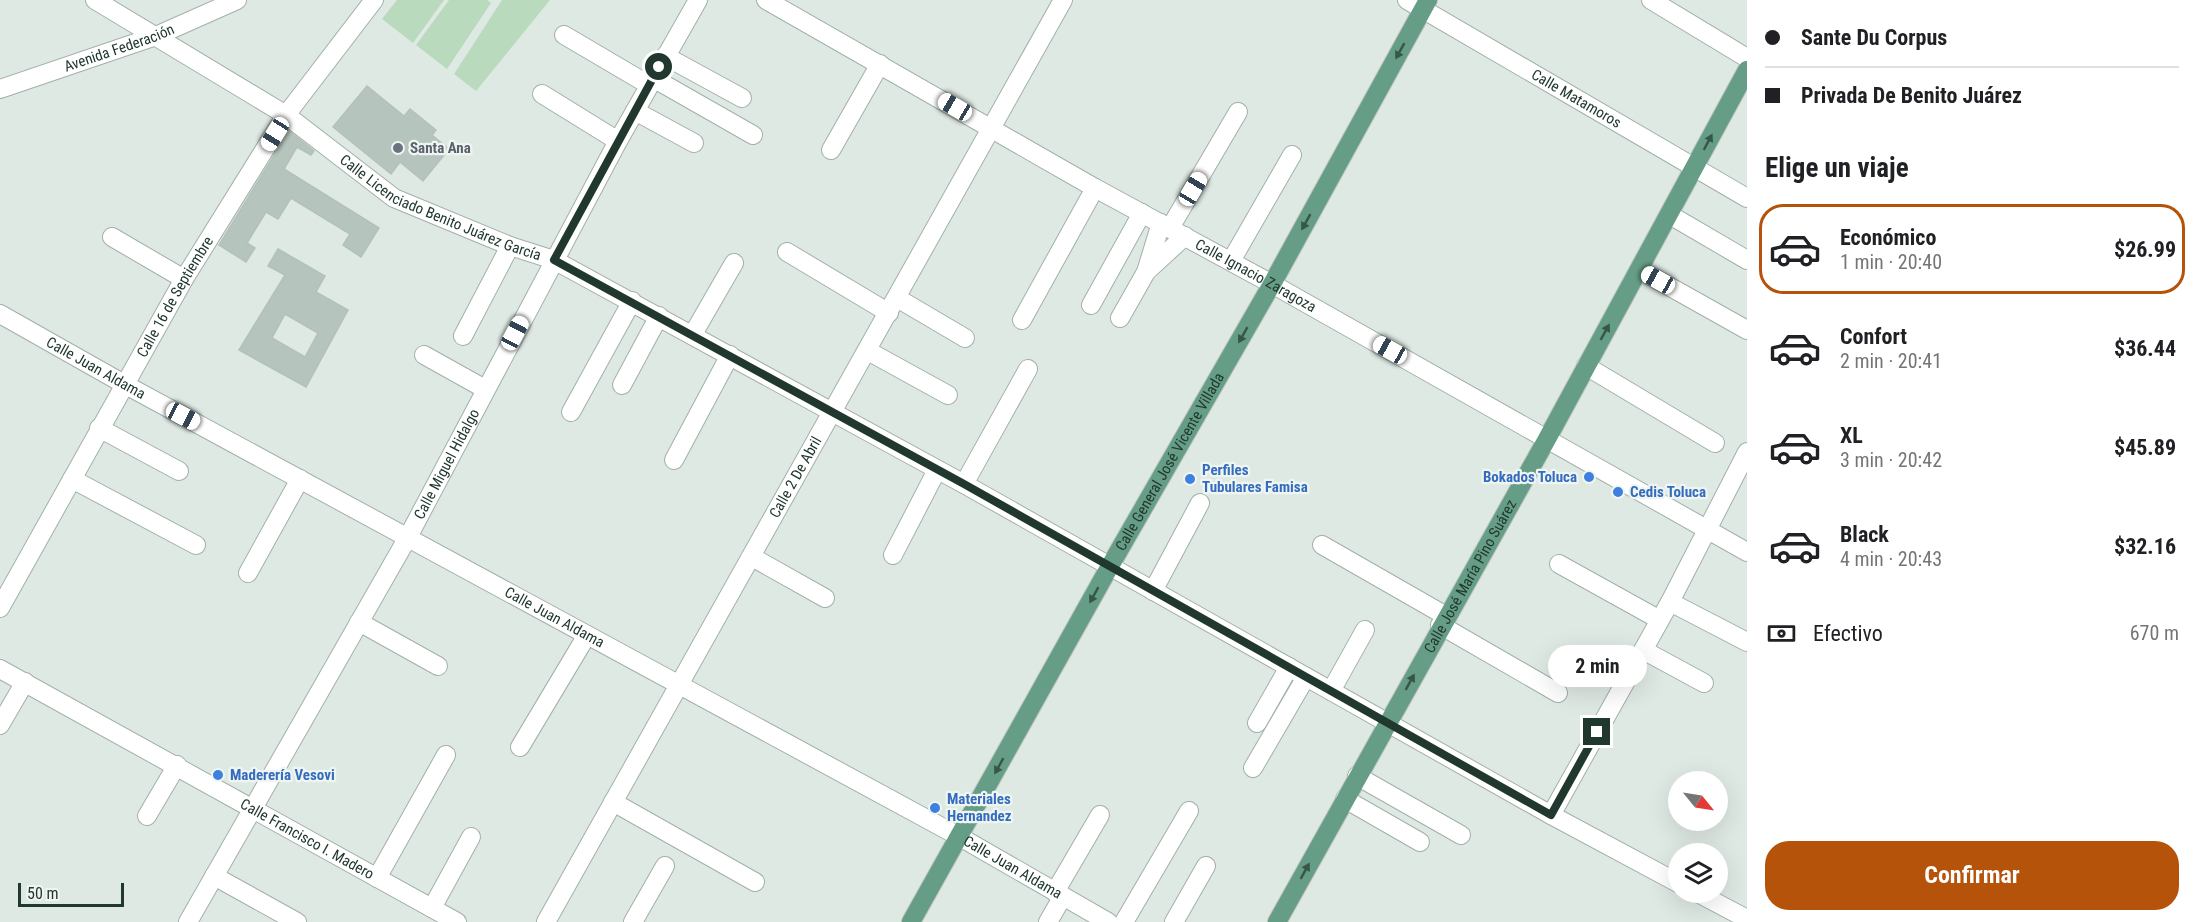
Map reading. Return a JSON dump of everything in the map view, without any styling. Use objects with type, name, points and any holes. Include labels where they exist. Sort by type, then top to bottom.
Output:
[{"type":"main road","name":"Calle General José Vicente Villada","points":[[911,922],[1110,566],[1272,284],[1426,4]]},
{"type":"main road","name":"Calle José María Pino Suárez","points":[[1277,922],[1443,620],[1640,270],[1747,70]]},
{"type":"street","name":"Calle Licenciado Benito Juárez García","points":[[95,0],[286,115],[394,198],[510,246],[554,260],[632,301],[1388,721],[1551,815],[1668,878]]},
{"type":"street","name":"Avenida Federación","points":[[0,89],[156,36],[237,0]]},
{"type":"street","name":"Calle 16 de Septiembre","points":[[0,608],[184,279],[286,115],[374,0]]},
{"type":"street","name":"Calle Miguel Hidalgo","points":[[188,922],[408,537],[618,141],[698,0]]},
{"type":"street","name":"Calle Ignacio Zaragoza","points":[[766,0],[1095,188],[1231,261],[1747,552]]},
{"type":"street","name":"Calle 2 De Abril","points":[[546,922],[1064,0]]},
{"type":"street","name":"Calle Matamoros","points":[[1407,0],[1426,4],[1747,198]]},
{"type":"street","points":[[1651,0],[1747,58]]},
{"type":"street","points":[[564,35],[753,135]]},
{"type":"street","points":[[665,56],[742,98]]},
{"type":"street","points":[[831,150],[880,64]]},
{"type":"street","points":[[542,94],[618,141]]},
{"type":"street","points":[[635,111],[694,143]]},
{"type":"street","points":[[1120,318],[1238,112]]},
{"type":"street","points":[[1231,261],[1292,155]]},
{"type":"street","points":[[1022,320],[1095,188]]},
{"type":"street","points":[[1090,305],[1142,213]]},
{"type":"street","points":[[1670,215],[1747,260]]},
{"type":"street","points":[[1146,272],[1172,229]]},
{"type":"street","points":[[112,237],[184,279]]},
{"type":"street","points":[[463,336],[510,246]]},
{"type":"street","points":[[787,252],[893,306],[964,338]]},
{"type":"street","points":[[693,334],[734,263]]},
{"type":"street","points":[[1640,270],[1747,330]]},
{"type":"street","points":[[571,412],[632,301]]},
{"type":"street","name":"Calle Juan Aldama","points":[[0,314],[678,686],[960,837],[1108,922]]},
{"type":"street","points":[[622,385],[659,316]]},
{"type":"street","points":[[868,351],[948,395]]},
{"type":"street","points":[[424,355],[485,389]]},
{"type":"street","points":[[674,459],[730,355]]},
{"type":"street","points":[[1586,366],[1715,443]]},
{"type":"street","points":[[964,484],[1028,369]]},
{"type":"street","points":[[99,428],[179,471]]},
{"type":"street","points":[[1551,815],[1670,602],[1707,530],[1742,474],[1747,452]]},
{"type":"street","points":[[894,555],[937,470]]},
{"type":"street","points":[[72,479],[196,545]]},
{"type":"street","points":[[248,573],[300,479]]},
{"type":"street","points":[[1153,591],[1200,503]]},
{"type":"street","points":[[1322,545],[1558,693]]},
{"type":"street","points":[[752,557],[825,598]]},
{"type":"street","points":[[1559,564],[1660,620]]},
{"type":"street","points":[[1670,602],[1747,642]]},
{"type":"street","points":[[358,622],[438,666]]},
{"type":"street","points":[[1331,691],[1365,630]]},
{"type":"street","points":[[520,747],[587,635]]},
{"type":"street","points":[[1643,650],[1704,683]]},
{"type":"street","points":[[1257,723],[1289,667]]},
{"type":"street","name":"Calle Francisco I. Madero","points":[[0,669],[458,922]]},
{"type":"street","points":[[1253,768],[1306,677]]},
{"type":"street","points":[[0,725],[25,682]]},
{"type":"street","points":[[377,878],[446,755]]},
{"type":"street","points":[[147,816],[177,765]]},
{"type":"street","points":[[1357,776],[1461,835]]},
{"type":"street","points":[[1345,799],[1420,842]]},
{"type":"street","points":[[613,802],[755,882]]},
{"type":"street","points":[[1124,922],[1189,811]]},
{"type":"street","points":[[1048,922],[1059,894],[1100,815]]},
{"type":"street","points":[[432,908],[471,837]]},
{"type":"street","points":[[633,922],[665,866]]},
{"type":"street","points":[[1174,922],[1206,866]]},
{"type":"street","points":[[214,876],[297,922]]},
{"type":"street","points":[[1717,903],[1747,919]]},
{"type":"green space","points":[[397,0],[444,0],[413,43],[382,19]]},
{"type":"green space","points":[[449,0],[487,0],[491,3],[447,69],[416,45]]},
{"type":"green space","points":[[502,0],[550,0],[476,91],[454,74]]},
{"type":"building","points":[[367,86],[404,116],[410,109],[436,130],[432,135],[449,149],[423,181],[400,162],[391,174],[333,127]]},
{"type":"building","points":[[289,131],[314,151],[311,155],[297,147],[284,169],[379,228],[361,257],[343,245],[350,234],[291,198],[278,219],[266,212],[247,243],[255,248],[246,262],[219,245]]},
{"type":"building","points":[[278,249],[325,276],[316,292],[348,310],[306,387],[239,350],[285,275],[268,266]],"holes":[[[285,314],[318,333],[305,357],[272,338]]]},
{"type":"place","name":"Santa Ana","points":[[398,148]]},
{"type":"place","name":"Bokados Toluca","points":[[1589,477]]},
{"type":"place","name":"Perfiles Tubulares Famisa","points":[[1190,479]]},
{"type":"place","name":"Cedis Toluca","points":[[1618,492]]},
{"type":"place","name":"Maderería Vesovi","points":[[218,775]]},
{"type":"place","name":"Materiales Hernandez","points":[[935,808]]},
{"type":"route","points":[[659,67],[554,260],[964,484],[1388,721],[1551,815],[1597,732]]}]
